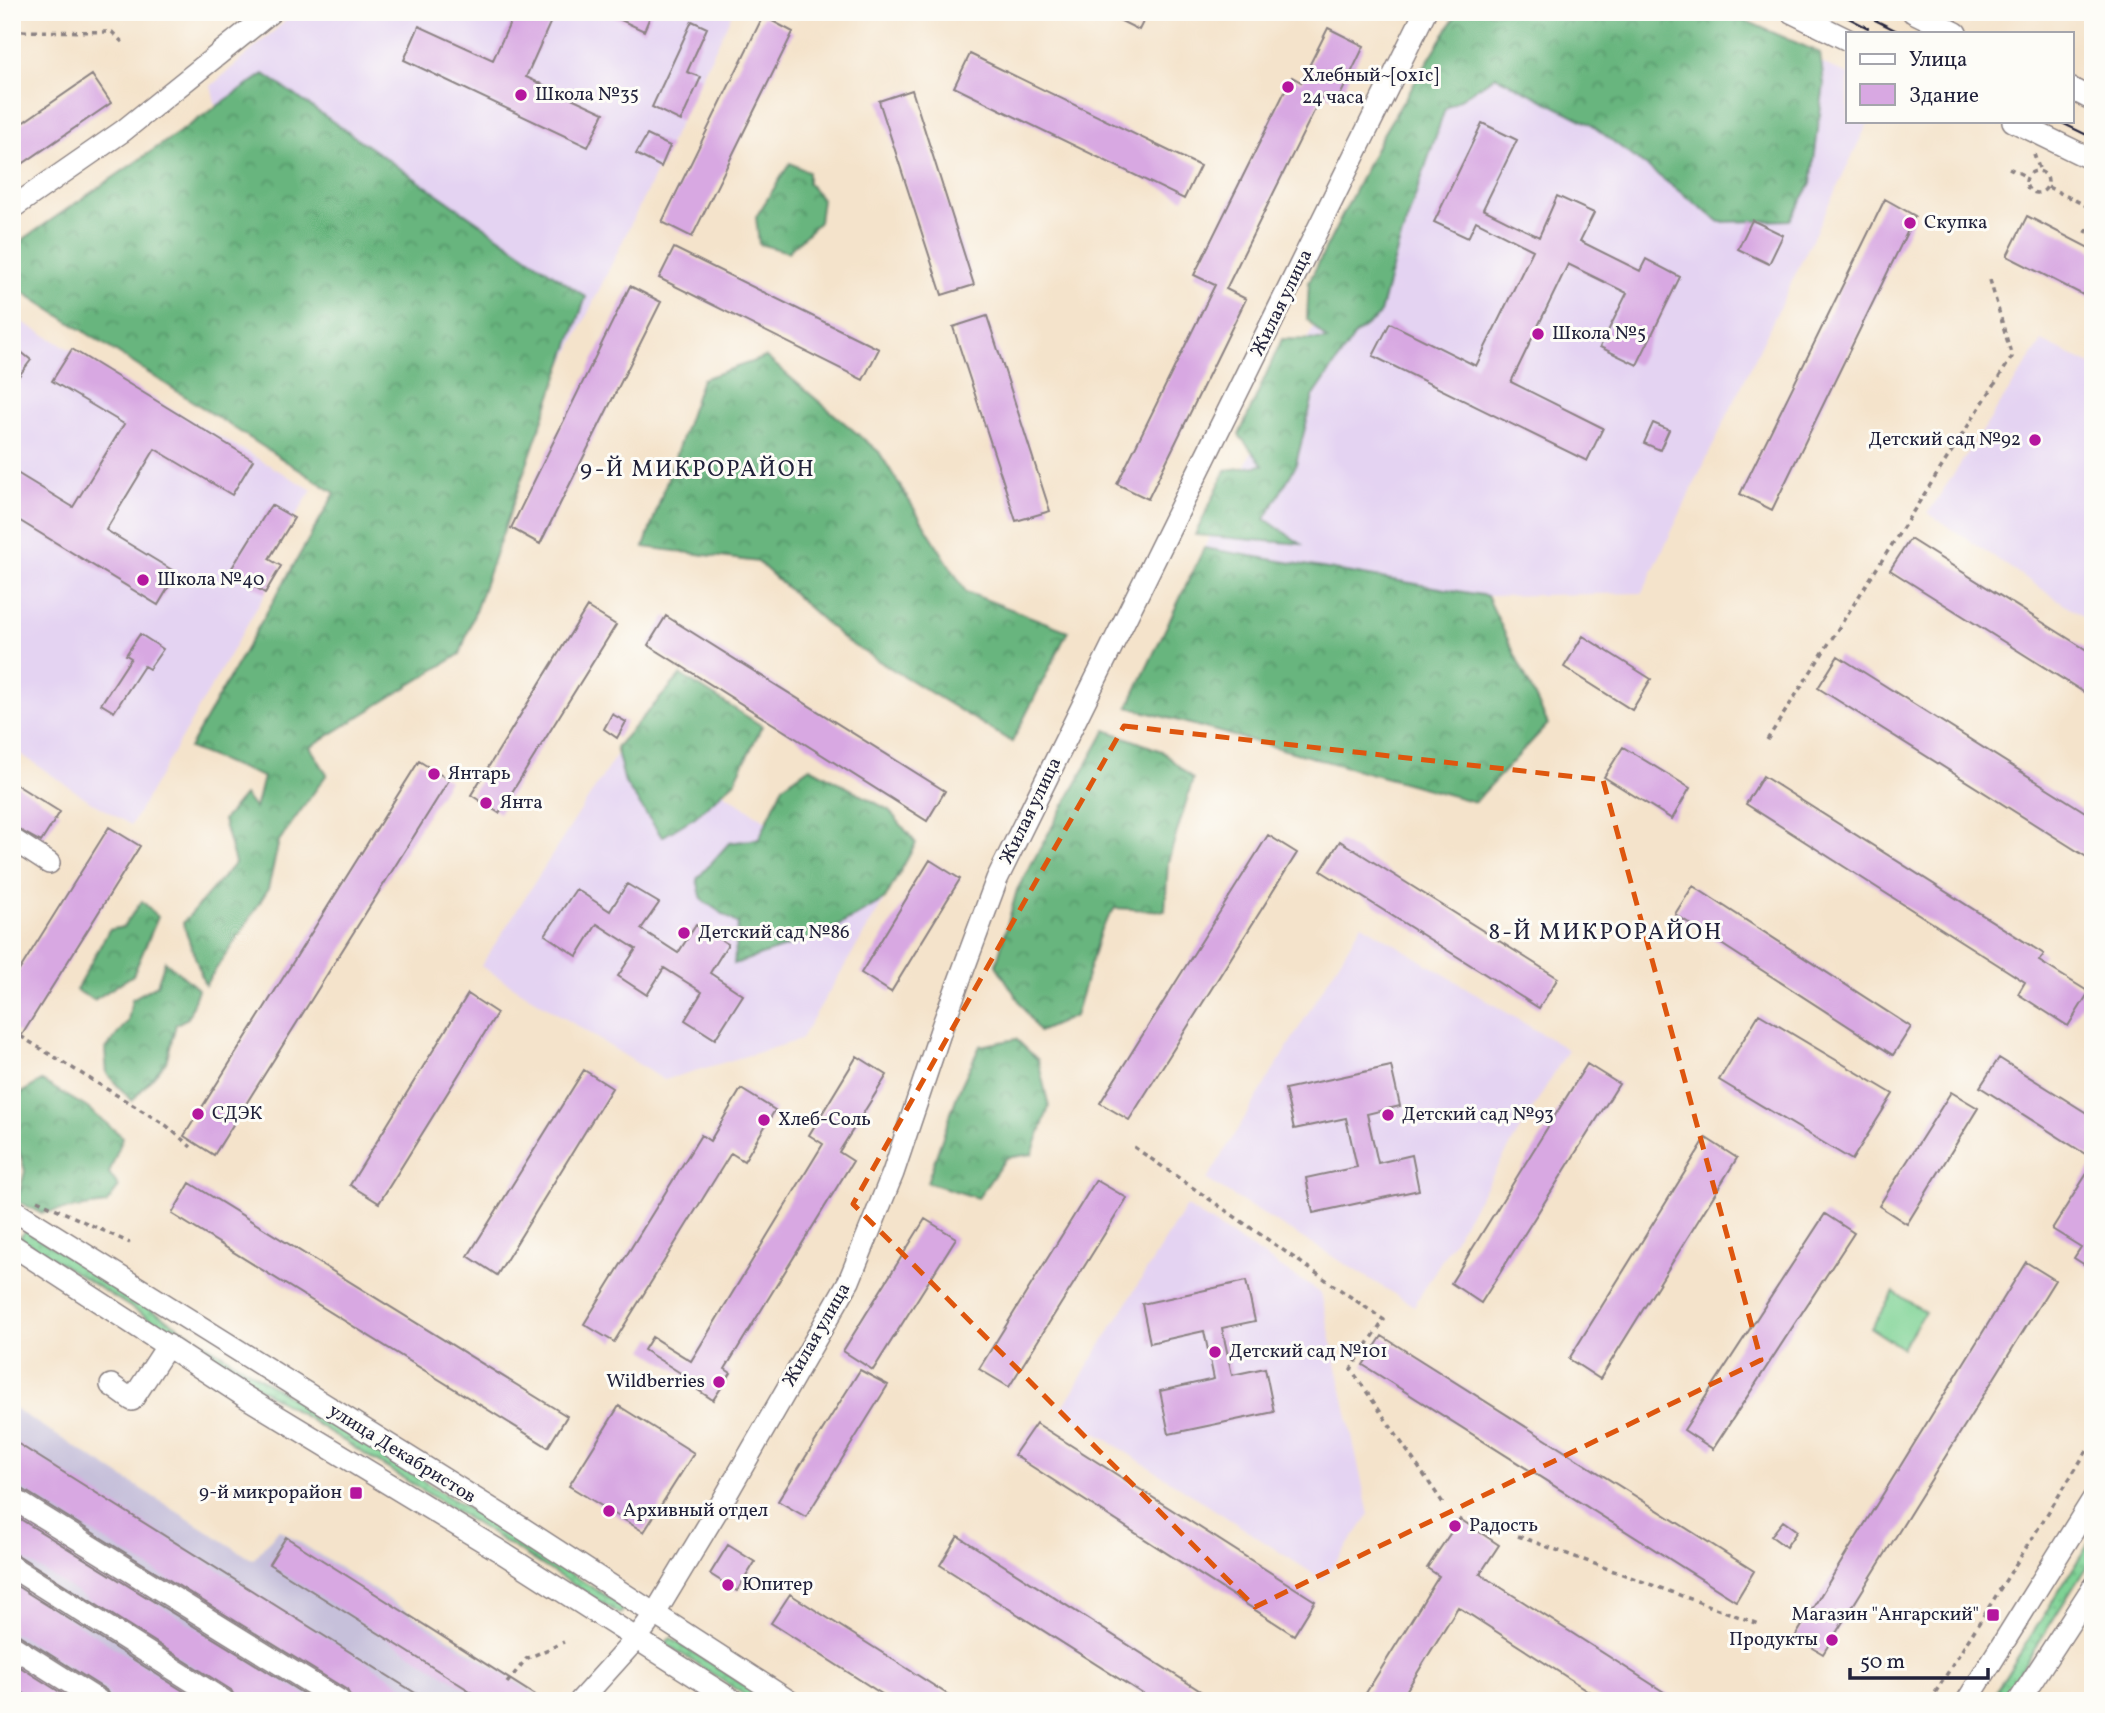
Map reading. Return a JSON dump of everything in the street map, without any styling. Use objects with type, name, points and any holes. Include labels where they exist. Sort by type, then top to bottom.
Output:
[{"type":"street","points":[[12,208],[123,131],[271,12]]},
{"type":"street","name":"Жилая улица","points":[[580,1701],[654,1615],[849,1281],[893,1173],[942,1027],[997,880],[1425,12]]},
{"type":"street","points":[[1790,12],[1846,39]]},
{"type":"street","points":[[1913,12],[1954,32]]},
{"type":"street","points":[[2074,90],[2093,100]]},
{"type":"street","points":[[2015,122],[2093,160]]},
{"type":"street","points":[[12,839],[49,863]]},
{"type":"street","name":"улица Декабристов","points":[[13,1212],[522,1528],[789,1701]]},
{"type":"street","name":"улица Декабристов","points":[[12,1245],[244,1396],[486,1543],[734,1701]]},
{"type":"street","points":[[111,1385],[132,1400],[168,1345]]},
{"type":"street","points":[[12,1498],[340,1701]]},
{"type":"street","points":[[1967,1701],[2093,1499]]},
{"type":"street","points":[[12,1567],[224,1701]]},
{"type":"street","points":[[2019,1701],[2093,1587]]},
{"type":"street","points":[[12,1646],[99,1701]]},
{"type":"path","points":[[12,31],[112,32],[123,44]]},
{"type":"path","points":[[2032,146],[2040,171],[2048,178],[2048,187],[2041,193],[2033,193],[2026,185],[2027,177],[2032,172],[2040,171]]},
{"type":"path","points":[[2010,168],[2027,177]]},
{"type":"path","points":[[2048,187],[2093,209]]},
{"type":"path","points":[[2086,233],[2093,218]]},
{"type":"path","points":[[1767,740],[2012,357],[1990,281]]},
{"type":"path","points":[[12,1031],[167,1126],[191,1147]]},
{"type":"path","points":[[1133,1147],[1384,1320],[1351,1369],[1443,1503]]},
{"type":"path","points":[[36,1199],[130,1243]]},
{"type":"path","points":[[1930,1701],[1996,1591],[2093,1441]]},
{"type":"path","points":[[1518,1536],[1759,1624]]},
{"type":"path","points":[[507,1683],[526,1659],[564,1643]]},
{"type":"highlighted area","points":[[1124,726],[1603,780],[1761,1360],[1255,1607],[853,1204]]},
{"type":"shaded area","points":[[296,12],[733,12],[548,396],[231,169],[211,86]]},
{"type":"shaded area","name":"Школа №5","points":[[1469,12],[1712,12],[1846,74],[1846,122],[1869,122],[1642,593],[1487,596],[1204,548]]},
{"type":"shaded area","name":"Школа №40","points":[[19,320],[312,490],[269,558],[281,566],[131,825],[90,801],[12,748],[12,324]]},
{"type":"shaded area","name":"Детский сад №92","points":[[2042,341],[2093,366],[2093,623],[1928,513]]},
{"type":"shaded area","name":"Детский сад №86","points":[[631,732],[885,899],[800,1040],[664,1080],[481,966]]},
{"type":"shaded area","name":"Детский сад №93","points":[[1362,924],[1568,1050],[1414,1306],[1207,1180]]},
{"type":"shaded area","name":"Детский сад №101","points":[[1186,1206],[1321,1293],[1369,1515],[1323,1580],[1061,1410]]},
{"type":"shaded area","points":[[12,1407],[253,1560],[279,1529],[537,1694],[536,1701],[22,1701],[12,1695]]},
{"type":"green space","points":[[1458,12],[1726,12],[1820,53],[1824,84],[1811,184],[1790,220],[1720,222],[1590,124],[1496,76],[1445,109],[1398,247],[1379,316],[1355,335],[1313,397],[1295,467],[1265,519],[1301,544],[1195,535],[1226,470],[1263,465],[1239,435],[1282,339],[1327,340],[1307,319],[1309,282],[1383,134]]},
{"type":"green space","points":[[264,74],[586,297],[460,654],[310,747],[327,774],[279,841],[268,889],[205,985],[183,923],[235,863],[223,820],[244,795],[255,809],[263,777],[189,748],[335,493],[12,285],[12,247]]},
{"type":"green space","points":[[790,163],[808,172],[808,183],[822,199],[819,222],[788,252],[759,244],[756,217]]},
{"type":"green space","points":[[766,357],[879,452],[966,592],[1068,631],[1012,742],[846,641],[758,562],[644,547],[702,379]]},
{"type":"green space","points":[[1204,548],[1487,596],[1548,724],[1475,802],[1128,707]]},
{"type":"green space","points":[[681,675],[762,726],[735,781],[695,817],[662,837],[625,783],[616,747]]},
{"type":"green space","points":[[1106,730],[1162,751],[1193,779],[1168,862],[1165,911],[1115,908],[1101,929],[1075,1016],[1039,1032],[996,965],[1017,890]]},
{"type":"green space","points":[[810,767],[889,810],[916,843],[885,899],[824,934],[734,964],[738,924],[702,900],[697,879],[729,843],[759,839],[783,786]]},
{"type":"green space","points":[[142,901],[158,917],[133,975],[94,1000],[76,990],[109,930],[123,927]]},
{"type":"green space","points":[[165,961],[198,989],[188,1018],[176,1024],[166,1062],[132,1101],[107,1074],[105,1050],[128,1021],[132,999],[157,985]]},
{"type":"green space","points":[[1016,1039],[1038,1060],[1049,1107],[1032,1154],[1006,1158],[978,1198],[927,1182],[959,1090],[980,1046]]},
{"type":"green space","points":[[42,1081],[86,1107],[123,1137],[109,1173],[119,1187],[106,1204],[40,1213],[17,1201],[25,1171],[12,1127],[12,1098]]},
{"type":"green space","points":[[25,1230],[625,1608],[620,1614],[20,1238]]},
{"type":"green space","points":[[1894,1292],[1925,1312],[1902,1348],[1871,1328]]},
{"type":"green space","points":[[2093,1537],[2093,1556],[2002,1701],[1990,1701]]},
{"type":"green space","points":[[671,1638],[768,1701],[754,1701],[665,1643]]},
{"type":"building","name":"Школа №35","points":[[515,12],[555,12],[526,77],[604,113],[588,147],[404,60],[419,26],[493,60]]},
{"type":"building","name":"Школа №35","points":[[604,12],[652,12],[644,31]]},
{"type":"building","points":[[1103,12],[1148,12],[1139,30]]},
{"type":"building","points":[[763,16],[793,32],[692,237],[662,222]]},
{"type":"building","points":[[692,21],[707,28],[687,72],[701,77],[681,121],[652,107]]},
{"type":"building","points":[[1328,28],[1364,46],[1338,100],[1323,93],[1226,289],[1246,299],[1148,499],[1117,484],[1215,285],[1194,275],[1292,77],[1301,82]]},
{"type":"building","points":[[970,54],[1200,166],[1184,199],[954,87]]},
{"type":"building","points":[[92,75],[111,103],[12,171],[12,130]]},
{"type":"building","points":[[912,90],[974,285],[942,295],[879,101]]},
{"type":"building","points":[[1482,123],[1517,140],[1483,209],[1539,237],[1557,196],[1594,213],[1580,241],[1640,271],[1646,259],[1680,277],[1637,365],[1600,347],[1627,293],[1568,264],[1511,382],[1603,428],[1587,461],[1373,356],[1390,323],[1476,366],[1533,250],[1476,221],[1468,238],[1434,222]]},
{"type":"building","points":[[647,135],[670,146],[661,167],[636,154]]},
{"type":"building","points":[[1885,199],[1915,216],[1772,510],[1740,494]]},
{"type":"building","points":[[2027,216],[2093,250],[2093,300],[2007,256]]},
{"type":"building","points":[[1752,220],[1783,235],[1769,264],[1738,249]]},
{"type":"building","points":[[674,248],[879,349],[863,380],[659,278]]},
{"type":"building","points":[[630,286],[661,302],[540,544],[511,528]]},
{"type":"building","points":[[987,316],[1050,511],[1016,521],[953,327]]},
{"type":"building","points":[[72,349],[253,460],[232,495],[155,449],[106,530],[177,573],[158,605],[12,516],[12,470],[73,507],[124,424],[52,381]]},
{"type":"building","points":[[20,351],[31,360],[12,385],[12,362]]},
{"type":"building","points":[[1653,423],[1669,430],[1660,450],[1644,443]]},
{"type":"building","points":[[271,505],[294,518],[269,559],[281,566],[265,593],[230,571]]},
{"type":"building","points":[[1910,539],[2093,654],[2093,698],[1890,570]]},
{"type":"building","points":[[587,607],[616,625],[499,813],[471,795]]},
{"type":"building","points":[[666,616],[945,791],[927,821],[648,645]]},
{"type":"building","points":[[140,634],[163,649],[149,669],[144,666],[114,712],[101,704],[131,658],[126,655]]},
{"type":"building","points":[[1583,636],[1651,679],[1632,710],[1564,667]]},
{"type":"building","points":[[1838,656],[2093,817],[2093,861],[1818,688]]},
{"type":"building","points":[[612,714],[626,722],[617,738],[604,729]]},
{"type":"building","points":[[1623,747],[1690,788],[1672,819],[1604,777]]},
{"type":"building","points":[[419,761],[449,780],[214,1155],[184,1136]]},
{"type":"building","points":[[1763,776],[2044,954],[2039,961],[2089,992],[2068,1026],[2018,994],[2025,982],[1746,804]]},
{"type":"building","points":[[12,782],[60,812],[41,842],[12,826]]},
{"type":"building","points":[[109,827],[140,846],[22,1035],[12,1029],[12,982]]},
{"type":"building","points":[[1268,835],[1297,853],[1129,1120],[1100,1103]]},
{"type":"building","points":[[1340,841],[1558,978],[1539,1008],[1321,871]]},
{"type":"building","points":[[930,860],[960,879],[891,992],[861,973]]},
{"type":"building","points":[[627,884],[659,903],[641,929],[678,953],[696,925],[728,944],[710,973],[743,995],[715,1039],[685,1020],[702,992],[664,968],[647,995],[618,976],[636,949],[597,924],[577,956],[545,935],[576,889],[610,911]]},
{"type":"building","points":[[1693,886],[1911,1027],[1893,1055],[1675,914]]},
{"type":"building","points":[[468,994],[497,1013],[379,1203],[350,1185]]},
{"type":"building","points":[[1759,1014],[1893,1094],[1852,1160],[1719,1080]]},
{"type":"building","points":[[857,1056],[887,1075],[839,1152],[853,1161],[725,1369],[731,1373],[713,1400],[680,1378],[682,1374],[644,1350],[652,1337],[691,1361],[823,1144],[809,1135]]},
{"type":"building","points":[[1999,1058],[2093,1117],[2093,1159],[1980,1087]]},
{"type":"building","points":[[1587,1064],[1619,1084],[1481,1303],[1451,1283]]},
{"type":"building","points":[[1391,1066],[1400,1106],[1367,1114],[1378,1163],[1412,1155],[1419,1190],[1313,1213],[1306,1178],[1357,1167],[1346,1118],[1294,1129],[1285,1089]]},
{"type":"building","points":[[584,1070],[612,1088],[497,1275],[468,1256]]},
{"type":"building","points":[[741,1089],[775,1110],[744,1161],[731,1153],[614,1342],[584,1324],[701,1135],[710,1141]]},
{"type":"building","points":[[1951,1092],[1978,1108],[1907,1224],[1879,1206]]},
{"type":"building","points":[[1706,1138],[1737,1158],[1600,1379],[1569,1359]]},
{"type":"building","points":[[2093,1164],[2093,1270],[2074,1258],[2081,1247],[2052,1229]]},
{"type":"building","points":[[1096,1180],[1127,1198],[1009,1387],[979,1369]]},
{"type":"building","points":[[190,1183],[567,1416],[548,1447],[172,1214]]},
{"type":"building","points":[[1825,1214],[1854,1233],[1713,1449],[1684,1430]]},
{"type":"building","points":[[925,1219],[956,1238],[873,1370],[843,1351]]},
{"type":"building","points":[[2026,1262],[2055,1280],[1823,1654],[1795,1637]]},
{"type":"building","points":[[1246,1281],[1255,1321],[1222,1328],[1232,1375],[1265,1368],[1274,1412],[1169,1434],[1160,1391],[1214,1379],[1204,1331],[1150,1343],[1142,1304]]},
{"type":"building","points":[[1382,1336],[1754,1571],[1736,1601],[1363,1365]]},
{"type":"building","points":[[860,1370],[888,1385],[806,1517],[778,1501]]},
{"type":"building","points":[[619,1406],[694,1453],[644,1532],[569,1486]]},
{"type":"building","points":[[1036,1423],[1315,1601],[1294,1635],[1014,1455]]},
{"type":"building","points":[[12,1440],[428,1701],[353,1701],[347,1690],[12,1485]]},
{"type":"building","points":[[12,1514],[315,1701],[237,1701],[231,1690],[12,1554]]},
{"type":"building","points":[[1460,1519],[1499,1545],[1480,1574],[1678,1701],[1604,1701],[1458,1607],[1400,1701],[1361,1701],[1439,1576],[1427,1568]]},
{"type":"building","points":[[1783,1521],[1797,1531],[1786,1547],[1771,1536]]},
{"type":"building","points":[[958,1536],[1216,1701],[1154,1701],[940,1565]]},
{"type":"building","points":[[286,1537],[544,1701],[486,1701],[269,1564]]},
{"type":"building","points":[[728,1545],[755,1562],[737,1591],[710,1574]]},
{"type":"building","points":[[12,1583],[199,1701],[112,1701],[106,1690],[12,1633]]},
{"type":"building","points":[[790,1594],[958,1701],[893,1701],[771,1623]]},
{"type":"building","points":[[12,1662],[74,1701],[36,1701],[12,1686]]},
{"type":"tram line","points":[[1837,12],[1868,28]]},
{"type":"tram line","points":[[1859,12],[1899,32]]},
{"type":"tram line","points":[[2060,122],[2093,138]]},
{"type":"place","name":"Хлебный~[0x1c] 24 часа","points":[[1288,87]]},
{"type":"place","name":"Школа №35","points":[[521,95]]},
{"type":"place","name":"Скупка","points":[[1910,223]]},
{"type":"place","name":"Школа №5","points":[[1538,334]]},
{"type":"place","name":"Детский сад №92","points":[[2035,440]]},
{"type":"place","name":"Школа №40","points":[[143,580]]},
{"type":"place","name":"Янтарь","points":[[434,774]]},
{"type":"place","name":"Янта","points":[[486,803]]},
{"type":"place","name":"Детский сад №86","points":[[684,933]]},
{"type":"place","name":"СДЭК","points":[[198,1114]]},
{"type":"place","name":"Детский сад №93","points":[[1388,1115]]},
{"type":"place","name":"Хлеб-Соль","points":[[764,1120]]},
{"type":"place","name":"Детский сад №101","points":[[1215,1352]]},
{"type":"place","name":"Wildberries","points":[[719,1382]]},
{"type":"place","name":"9-й микрорайон","points":[[356,1493]]},
{"type":"place","name":"Архивный отдел","points":[[609,1511]]},
{"type":"place","name":"Радость","points":[[1455,1526]]},
{"type":"place","name":"Юпитер","points":[[728,1585]]},
{"type":"place","name":"Магазин \"Ангарский\"","points":[[1993,1615]]},
{"type":"place","name":"Продукты","points":[[1832,1640]]},
{"type":"district","name":"9-Й МИКРОРАЙОН","points":[[698,470]]},
{"type":"district","name":"8-Й МИКРОРАЙОН","points":[[1606,933]]}]
